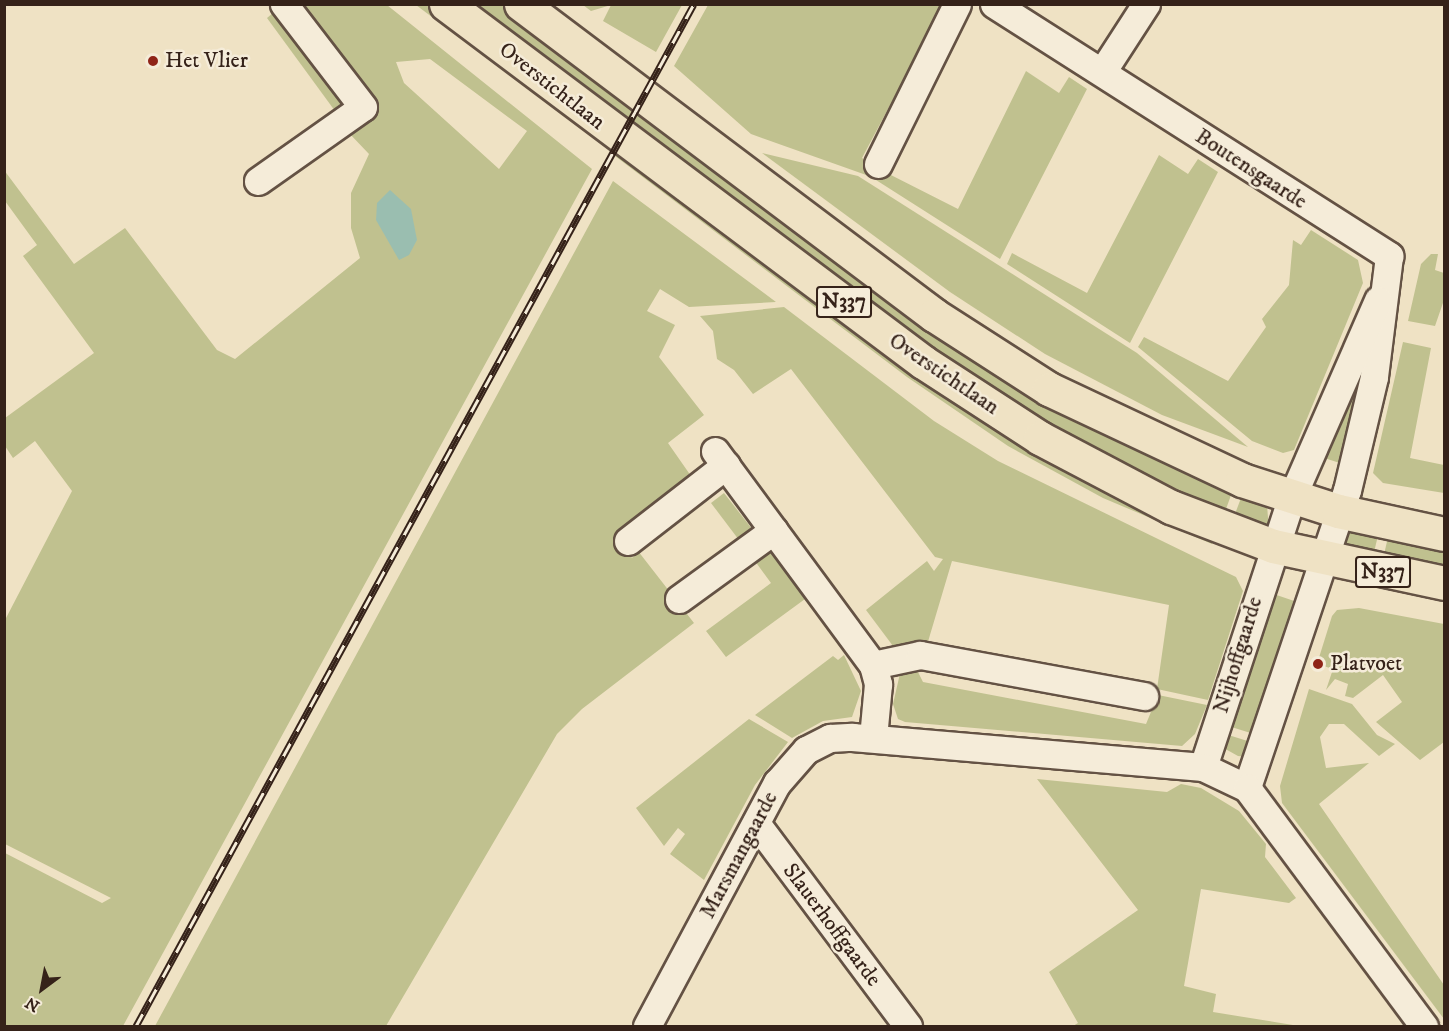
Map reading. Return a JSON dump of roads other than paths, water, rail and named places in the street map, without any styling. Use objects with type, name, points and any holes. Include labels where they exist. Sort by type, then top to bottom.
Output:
[{"type":"main road","name":"Overstichtlaan","points":[[446,4],[923,362],[1040,438],[1172,507],[1274,546],[1321,559],[1444,583]]},
{"type":"main road","name":"Overstichtlaan","points":[[521,4],[878,274],[1049,389],[1130,432],[1296,486],[1338,511],[1444,534]]},
{"type":"street","points":[[258,181],[363,107],[284,4]]},
{"type":"street","points":[[878,164],[957,4]]},
{"type":"street","name":"Boutensgaarde","points":[[994,4],[1389,256],[1392,271]]},
{"type":"street","points":[[1102,72],[1146,4]]},
{"type":"street","points":[[1296,486],[1392,271]]},
{"type":"street","points":[[1247,788],[1338,511],[1369,400],[1392,271]]},
{"type":"street","points":[[628,540],[721,458],[873,665],[878,684],[873,738]]},
{"type":"street","name":"Nijhoffgaarde","points":[[1203,767],[1274,546],[1296,486]]},
{"type":"street","points":[[679,599],[774,530]]},
{"type":"street","points":[[873,665],[920,655],[1144,696]]},
{"type":"street","name":"Marsmangaarde","points":[[647,1026],[777,783],[806,750],[830,738],[873,738],[1203,767]]},
{"type":"street","points":[[1203,767],[1247,788],[1424,1026]]},
{"type":"street","name":"Slauerhoffgaarde","points":[[756,823],[908,1026]]},
{"type":"railway","points":[[136,1026],[694,4]]},
{"type":"place","name":"Het Vlier","points":[[153,61]]},
{"type":"place","name":"Platvoet","points":[[1318,664]]}]
